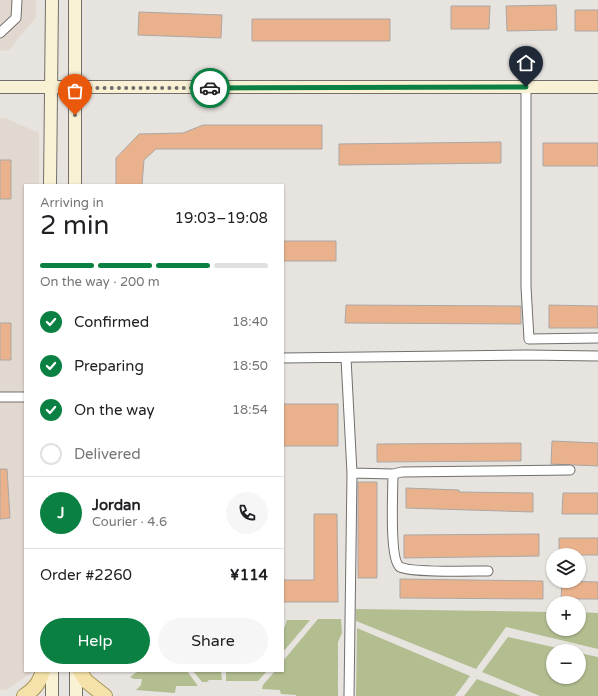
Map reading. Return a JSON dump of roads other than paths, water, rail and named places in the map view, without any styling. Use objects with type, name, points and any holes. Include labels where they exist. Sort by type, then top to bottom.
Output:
[{"type":"main road","points":[[24,696],[33,690],[39,682],[43,672]]},
{"type":"main road","points":[[81,672],[86,681],[105,696]]},
{"type":"street","points":[[0,33],[16,18],[16,0]]},
{"type":"street","points":[[50,184],[52,0]]},
{"type":"street","points":[[75,0],[75,184]]},
{"type":"street","points":[[0,87],[598,87]]},
{"type":"street","points":[[526,87],[526,287],[529,339],[598,338]]},
{"type":"street","points":[[284,358],[526,355],[598,356]]},
{"type":"street","points":[[346,358],[352,473],[348,696]]},
{"type":"street","points":[[0,397],[24,397]]},
{"type":"street","points":[[352,473],[393,474],[402,472],[570,470]]},
{"type":"street","points":[[393,474],[393,546],[395,562],[400,567],[415,570],[488,571]]},
{"type":"street","points":[[52,672],[52,696]]},
{"type":"street","points":[[76,672],[76,696]]}]
